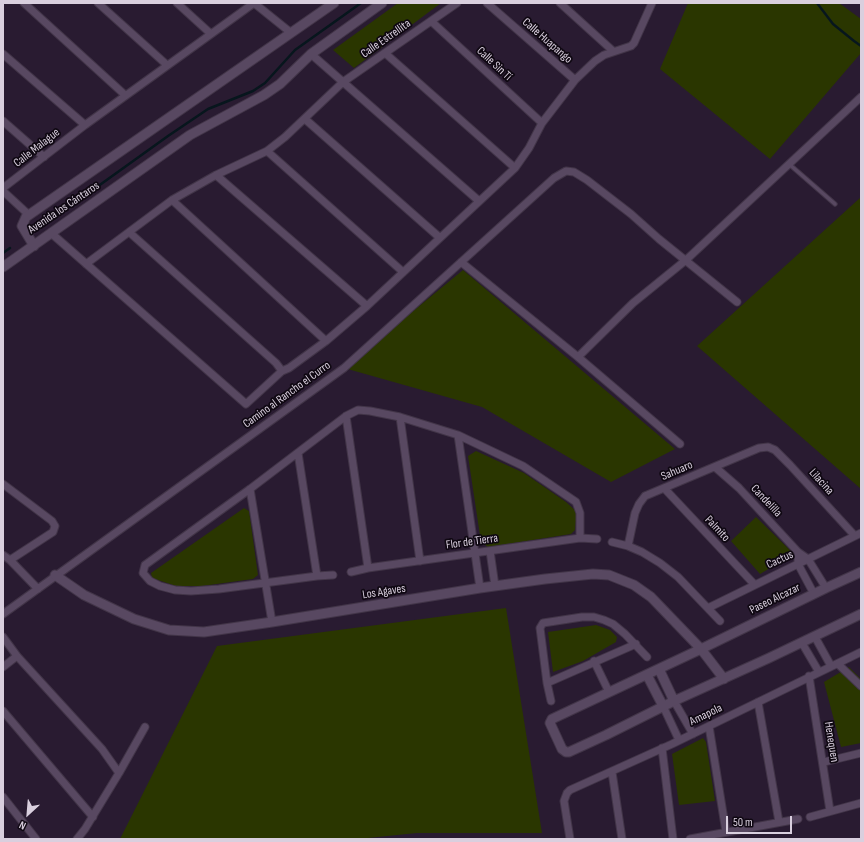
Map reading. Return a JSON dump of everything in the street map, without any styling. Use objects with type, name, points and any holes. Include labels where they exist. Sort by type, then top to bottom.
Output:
[{"type":"street","points":[[24,3],[125,96]]},
{"type":"street","points":[[98,3],[167,65]]},
{"type":"street","points":[[176,3],[211,34]]},
{"type":"street","points":[[254,3],[290,32]]},
{"type":"street","name":"Calle Malague","points":[[3,188],[85,125],[254,3]]},
{"type":"street","name":"Avenida los Cántaros","points":[[334,3],[290,32],[26,217],[22,226],[34,246],[190,135],[264,95],[280,84],[312,54],[382,3]]},
{"type":"street","name":"Calle Estrellita","points":[[86,264],[172,200],[216,175],[268,151],[305,119],[343,82],[457,3]]},
{"type":"street","name":"Calle Huapango","points":[[487,3],[575,80]]},
{"type":"street","points":[[560,3],[613,51]]},
{"type":"street","points":[[51,233],[246,404],[282,371],[290,368],[326,341],[367,306],[439,237],[515,168],[526,153],[542,123],[575,80],[604,55],[631,46],[634,43],[649,4]]},
{"type":"street","name":"Calle Sin Tí","points":[[431,21],[542,123]]},
{"type":"street","points":[[385,53],[515,168]]},
{"type":"street","points":[[3,54],[85,125]]},
{"type":"street","points":[[312,54],[479,201]]},
{"type":"street","points":[[578,357],[633,303],[686,260],[861,97]]},
{"type":"street","points":[[305,119],[439,237]]},
{"type":"street","points":[[3,121],[44,157]]},
{"type":"street","points":[[268,151],[403,272]]},
{"type":"street","name":"Camino al Rancho el Curro","points":[[3,614],[55,575],[344,368],[554,178],[566,172],[574,172],[587,180],[631,214],[659,239],[686,260]]},
{"type":"street","points":[[216,175],[367,306]]},
{"type":"street","points":[[3,191],[29,215]]},
{"type":"street","points":[[172,200],[326,341]]},
{"type":"street","points":[[129,232],[270,358],[282,371]]},
{"type":"street","points":[[3,267],[34,246]]},
{"type":"street","points":[[686,260],[737,302]]},
{"type":"street","points":[[461,262],[578,357],[680,444]]},
{"type":"street","points":[[333,575],[191,591],[175,590],[160,586],[150,581],[143,573],[145,565],[250,489],[346,416],[358,410],[370,410],[400,417],[458,435],[523,466],[576,502],[580,513],[580,538]]},
{"type":"street","points":[[346,416],[368,568]]},
{"type":"street","points":[[400,417],[420,561]]},
{"type":"street","points":[[458,435],[480,588]]},
{"type":"street","name":"Sahuaro","points":[[628,546],[635,513],[645,496],[759,448],[768,447]]},
{"type":"street","name":"Lilacina","points":[[768,447],[775,450],[858,534]]},
{"type":"street","points":[[298,453],[317,576]]},
{"type":"street","name":"Candelilla","points":[[715,467],[739,488],[798,552],[808,559]]},
{"type":"street","points":[[3,484],[52,521],[55,526],[53,532],[10,560]]},
{"type":"street","name":"Palmito","points":[[664,488],[754,584]]},
{"type":"street","points":[[250,489],[267,583],[272,622]]},
{"type":"street","name":"Cactus","points":[[708,608],[858,534]]},
{"type":"street","name":"Flor de Tierra","points":[[351,572],[368,568],[580,538],[597,539]]},
{"type":"street","points":[[612,542],[628,546],[642,552],[660,563],[678,577],[720,621]]},
{"type":"street","points":[[490,551],[495,586]]},
{"type":"street","points":[[798,552],[798,564],[814,594]]},
{"type":"street","points":[[3,555],[10,560],[38,589]]},
{"type":"street","points":[[808,559],[826,588]]},
{"type":"street","name":"Paseo Alcazar","points":[[663,706],[606,736],[569,752],[562,750],[550,722],[551,720],[609,692],[861,572]]},
{"type":"street","name":"Los Agaves","points":[[55,575],[84,595],[134,619],[169,630],[204,632],[480,588],[593,574],[609,575],[634,585],[651,597],[701,649],[724,679]]},
{"type":"street","points":[[663,706],[815,637],[861,614]]},
{"type":"street","points":[[551,701],[547,683],[540,628],[543,623],[582,617],[594,617],[613,624],[636,644],[647,657]]},
{"type":"street","points":[[3,637],[17,656],[102,749],[120,773]]},
{"type":"street","points":[[815,637],[835,665],[861,686]]},
{"type":"street","points":[[802,643],[819,672]]},
{"type":"street","points":[[547,683],[636,644]]},
{"type":"street","name":"Amapola","points":[[570,839],[564,801],[570,790],[693,734],[809,676],[861,652]]},
{"type":"street","points":[[4,664],[17,656]]},
{"type":"street","points":[[594,662],[609,692]]},
{"type":"street","points":[[659,669],[693,734]]},
{"type":"street","points":[[647,675],[679,740]]},
{"type":"street","name":"Henequen","points":[[809,676],[824,762],[830,811]]},
{"type":"street","points":[[758,702],[779,822]]},
{"type":"street","points":[[3,711],[93,817]]},
{"type":"street","points":[[709,726],[726,832]]},
{"type":"street","points":[[77,839],[93,817],[120,773],[145,727]]},
{"type":"street","points":[[662,748],[673,839]]},
{"type":"street","points":[[824,762],[861,753]]},
{"type":"street","points":[[612,772],[622,839]]},
{"type":"street","points":[[3,797],[36,839]]},
{"type":"street","points":[[810,817],[861,803]]},
{"type":"street","points":[[690,839],[798,819]]},
{"type":"lane","points":[[789,164],[836,204]]},
{"type":"green space","points":[[398,3],[441,3],[354,68],[333,50]]},
{"type":"green space","points":[[688,3],[839,3],[861,19],[861,53],[770,159],[660,69]]},
{"type":"green space","points":[[861,197],[861,489],[697,346]]},
{"type":"green space","points":[[463,270],[675,449],[611,482],[482,407],[344,368]]},
{"type":"green space","points":[[476,451],[524,473],[566,502],[577,512],[575,530],[571,534],[488,547],[481,542],[468,456]]},
{"type":"green space","points":[[244,508],[249,511],[258,575],[253,579],[202,586],[176,586],[152,578],[151,573]]},
{"type":"green space","points":[[756,517],[794,554],[760,574],[731,541]]},
{"type":"green space","points":[[506,608],[542,833],[417,833],[358,839],[120,839],[217,646]]},
{"type":"green space","points":[[596,625],[610,630],[617,637],[616,642],[583,661],[553,672],[548,632]]},
{"type":"green space","points":[[849,667],[861,679],[861,743],[841,747],[824,682]]},
{"type":"green space","points":[[703,738],[706,742],[715,801],[679,805],[672,754]]},
{"type":"waterway","points":[[37,230],[208,109],[253,91],[265,83],[295,50],[361,3]]},
{"type":"waterway","points":[[817,3],[833,24],[861,46]]},
{"type":"waterway","points":[[3,253],[10,248]]}]
